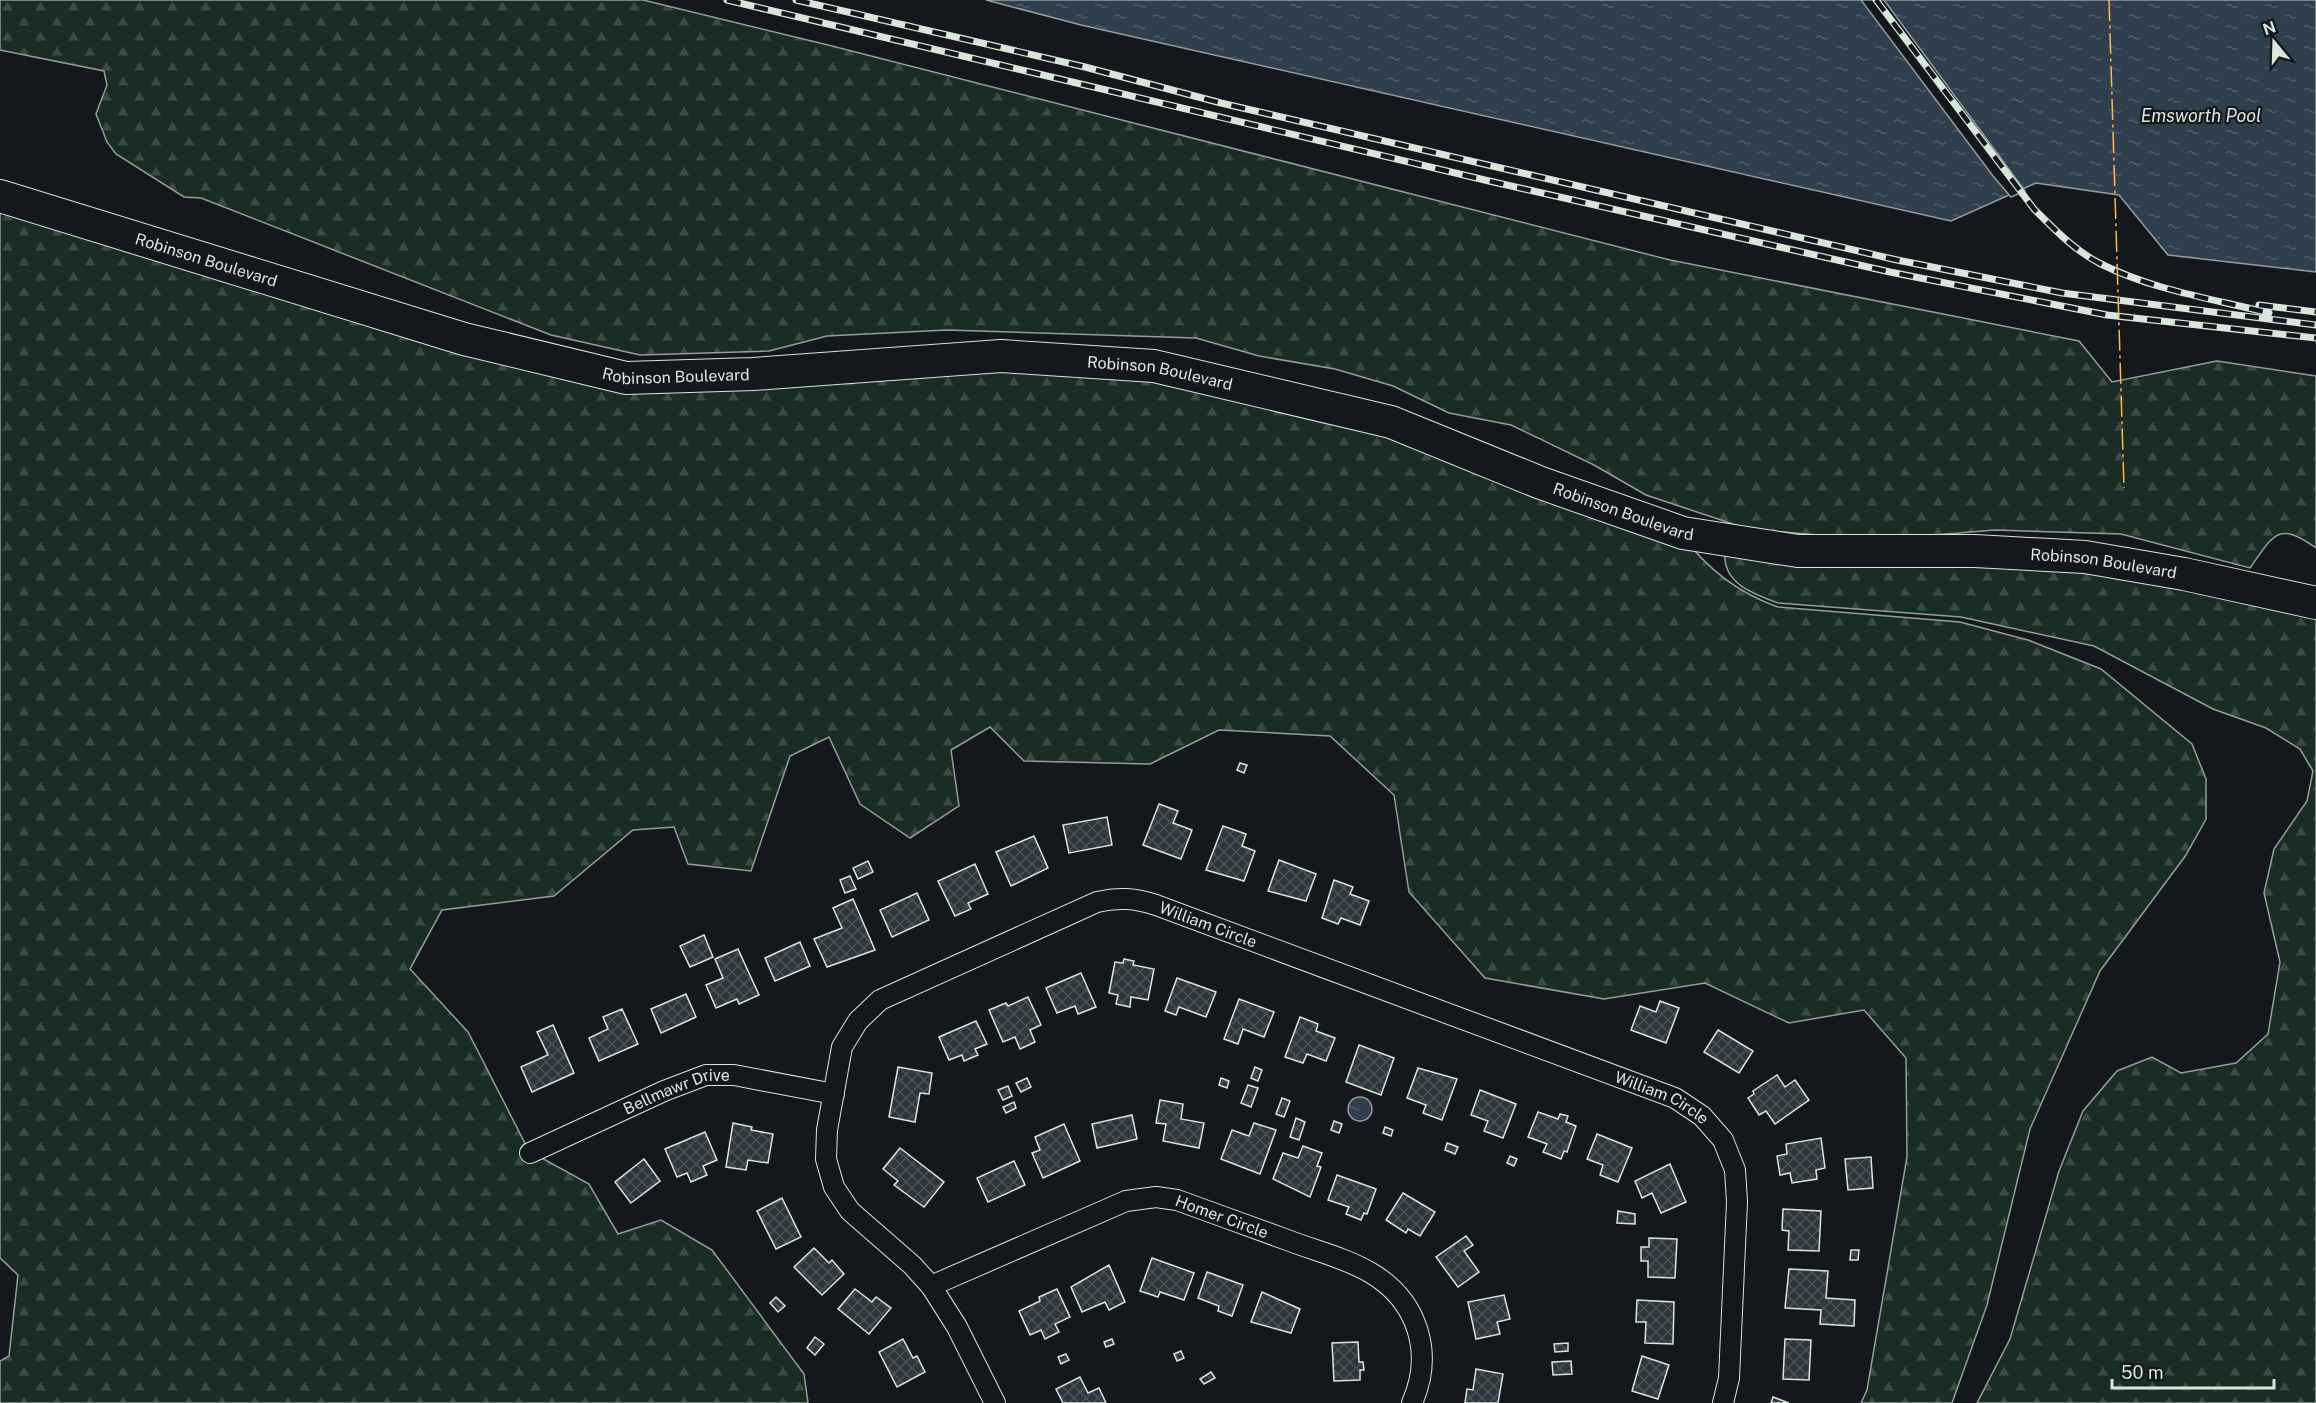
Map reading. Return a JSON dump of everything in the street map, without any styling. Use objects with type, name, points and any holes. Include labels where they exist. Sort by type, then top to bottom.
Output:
[{"type":"main road","name":"Robinson Boulevard","points":[[0,196],[464,339],[626,378],[753,374],[1001,356],[1154,366],[1391,422],[1541,483],[1683,532],[1798,551],[1974,550],[2085,557],[2184,574],[2316,603]]},
{"type":"street","name":"William Circle","points":[[995,1403],[957,1327],[931,1286],[912,1265],[850,1211],[834,1187],[826,1159],[827,1130],[842,1047],[858,1021],[880,1000],[1097,902],[1117,898],[1137,899],[1156,905],[1675,1098],[1702,1116],[1723,1140],[1735,1170],[1737,1202],[1729,1378],[1723,1403]]},
{"type":"street","name":"Bellmawr Drive","points":[[530,1153],[664,1091],[706,1076],[734,1075],[834,1094]]},
{"type":"street","name":"Homer Circle","points":[[931,1286],[1126,1201],[1156,1197],[1178,1200],[1350,1263],[1383,1281],[1408,1308],[1422,1341],[1423,1366],[1412,1403]]},
{"type":"green space","points":[[0,0],[643,0],[1670,260],[2079,341],[2112,382],[2217,361],[2316,376],[2316,548],[2293,535],[2285,533],[2278,535],[2265,547],[2250,568],[2121,534],[1994,530],[1875,540],[1748,529],[1646,495],[1594,465],[1511,425],[1449,413],[1393,386],[1335,369],[1259,356],[1196,338],[947,330],[827,336],[769,351],[640,355],[551,335],[201,198],[184,197],[116,154],[107,142],[96,114],[107,85],[104,71],[0,50]]},
{"type":"green space","points":[[0,202],[619,388],[1002,362],[1153,372],[1389,428],[1682,535],[1702,559],[1724,578],[1750,595],[1778,607],[1960,622],[2028,640],[2101,669],[2192,744],[2206,779],[2206,819],[2186,855],[2100,971],[2030,1129],[1987,1305],[1952,1403],[1861,1403],[1867,1390],[1907,1157],[1906,1058],[1864,1010],[1789,1023],[1705,983],[1604,999],[1485,978],[1409,892],[1394,795],[1330,736],[1219,730],[1150,764],[1024,761],[990,727],[951,750],[959,806],[910,838],[860,804],[829,737],[790,756],[751,871],[688,864],[674,827],[633,830],[554,896],[442,910],[410,969],[468,1032],[529,1151],[589,1184],[618,1234],[661,1220],[712,1250],[804,1374],[808,1403],[0,1403],[0,1361],[9,1356],[18,1275],[0,1258]]},
{"type":"green space","points":[[1725,552],[1975,553],[2316,608],[2316,1403],[1977,1403],[2010,1339],[2059,1171],[2083,1111],[2117,1071],[2152,1057],[2181,1073],[2236,1063],[2268,1034],[2280,962],[2264,893],[2274,849],[2307,801],[2313,771],[2300,749],[2266,728],[2213,709],[2094,646],[1961,617],[1778,603],[1741,586],[1729,572],[1725,563]]},
{"type":"water","name":"Emsworth Pool","points":[[986,0],[2316,0],[2316,272],[2168,255],[2119,195],[2036,183],[1951,221],[1081,25]]},
{"type":"water","points":[[1360,1097],[1369,1100],[1372,1109],[1369,1118],[1360,1121],[1351,1118],[1348,1109],[1351,1100]]},
{"type":"pier","points":[[1861,0],[1884,0],[2025,191],[2011,197]]},
{"type":"building","points":[[1240,763],[1247,765],[1244,773],[1237,770]]},
{"type":"building","points":[[1159,804],[1178,811],[1173,823],[1192,830],[1181,859],[1143,845]]},
{"type":"building","points":[[1107,817],[1112,845],[1069,853],[1063,825]]},
{"type":"building","points":[[1223,826],[1246,834],[1242,846],[1255,851],[1244,881],[1206,870]]},
{"type":"building","points":[[1034,836],[1048,868],[1011,886],[996,852]]},
{"type":"building","points":[[1279,860],[1316,874],[1306,901],[1268,891]]},
{"type":"building","points":[[868,861],[873,872],[858,879],[853,868]]},
{"type":"building","points":[[975,864],[988,894],[968,903],[971,909],[955,916],[938,881]]},
{"type":"building","points":[[850,876],[856,889],[845,893],[840,880]]},
{"type":"building","points":[[1334,880],[1353,887],[1350,894],[1369,901],[1360,925],[1341,918],[1338,924],[1322,918]]},
{"type":"building","points":[[917,893],[929,920],[892,937],[880,910]]},
{"type":"building","points":[[853,899],[875,950],[827,967],[814,939],[842,928],[833,908]]},
{"type":"building","points":[[704,935],[713,957],[690,967],[680,946]]},
{"type":"building","points":[[800,942],[810,966],[775,981],[765,958]]},
{"type":"building","points":[[738,949],[759,995],[739,1004],[737,999],[716,1008],[706,985],[723,978],[715,959]]},
{"type":"building","points":[[1124,959],[1134,961],[1133,965],[1154,969],[1148,1000],[1131,997],[1130,1007],[1116,1004],[1118,995],[1109,993],[1115,962],[1123,963]]},
{"type":"building","points":[[1081,973],[1096,1007],[1078,1014],[1075,1006],[1057,1013],[1046,988]]},
{"type":"building","points":[[1177,978],[1216,992],[1206,1017],[1179,1007],[1176,1015],[1165,1011]]},
{"type":"building","points":[[686,994],[696,1017],[661,1033],[651,1009]]},
{"type":"building","points":[[1028,997],[1041,1025],[1030,1030],[1035,1042],[1020,1049],[1015,1037],[1003,1042],[989,1010],[1006,1003],[1008,1006]]},
{"type":"building","points":[[1239,999],[1274,1012],[1264,1037],[1243,1029],[1238,1044],[1224,1039]]},
{"type":"building","points":[[1660,1001],[1679,1008],[1666,1043],[1631,1030],[1640,1006],[1656,1012]]},
{"type":"building","points":[[622,1009],[638,1044],[599,1061],[589,1038],[608,1029],[603,1017]]},
{"type":"building","points":[[1300,1017],[1318,1024],[1316,1031],[1335,1038],[1326,1061],[1307,1054],[1303,1063],[1285,1057]]},
{"type":"building","points":[[976,1021],[987,1044],[975,1049],[978,1055],[964,1061],[962,1055],[949,1060],[939,1037]]},
{"type":"building","points":[[553,1025],[574,1073],[532,1092],[521,1067],[548,1055],[537,1032]]},
{"type":"building","points":[[1718,1030],[1753,1051],[1739,1073],[1704,1052]]},
{"type":"building","points":[[1359,1045],[1394,1058],[1381,1095],[1346,1082]]},
{"type":"building","points":[[898,1067],[932,1073],[929,1094],[920,1093],[915,1122],[889,1117]]},
{"type":"building","points":[[1255,1067],[1262,1070],[1258,1081],[1251,1078]]},
{"type":"building","points":[[1418,1068],[1457,1079],[1442,1120],[1423,1113],[1426,1105],[1407,1098]]},
{"type":"building","points":[[1777,1075],[1785,1087],[1795,1080],[1809,1100],[1775,1124],[1766,1111],[1759,1115],[1748,1098],[1754,1094],[1753,1091]]},
{"type":"building","points":[[1027,1078],[1031,1087],[1021,1092],[1016,1083]]},
{"type":"building","points":[[1221,1078],[1229,1081],[1227,1088],[1219,1085]]},
{"type":"building","points":[[1248,1085],[1258,1088],[1251,1107],[1241,1103]]},
{"type":"building","points":[[1008,1086],[1012,1096],[1003,1100],[998,1090]]},
{"type":"building","points":[[1480,1090],[1516,1104],[1503,1138],[1484,1131],[1488,1121],[1471,1115]]},
{"type":"building","points":[[1282,1098],[1290,1101],[1284,1117],[1276,1114]]},
{"type":"building","points":[[1160,1100],[1183,1104],[1181,1119],[1204,1123],[1199,1148],[1163,1141],[1166,1124],[1156,1123]]},
{"type":"building","points":[[1014,1102],[1016,1108],[1006,1113],[1003,1107]]},
{"type":"building","points":[[1538,1112],[1558,1119],[1560,1114],[1568,1116],[1566,1122],[1576,1126],[1567,1152],[1564,1151],[1561,1159],[1543,1152],[1547,1144],[1528,1137]]},
{"type":"building","points":[[1132,1115],[1137,1139],[1097,1148],[1092,1124]]},
{"type":"building","points":[[1296,1118],[1305,1122],[1299,1140],[1290,1137]]},
{"type":"building","points":[[1334,1121],[1342,1124],[1339,1133],[1331,1130]]},
{"type":"building","points":[[733,1123],[752,1127],[751,1130],[773,1134],[768,1163],[748,1160],[746,1170],[726,1167]]},
{"type":"building","points":[[1254,1123],[1276,1130],[1260,1174],[1221,1159],[1232,1130],[1249,1136]]},
{"type":"building","points":[[1064,1124],[1080,1161],[1043,1178],[1032,1153],[1040,1150],[1035,1137]]},
{"type":"building","points":[[1385,1127],[1393,1130],[1391,1136],[1383,1133]]},
{"type":"building","points":[[705,1132],[717,1160],[703,1166],[707,1175],[691,1182],[687,1173],[677,1177],[665,1149]]},
{"type":"building","points":[[1597,1134],[1632,1148],[1618,1182],[1600,1175],[1603,1165],[1587,1159]]},
{"type":"building","points":[[1821,1138],[1825,1168],[1816,1170],[1817,1179],[1792,1183],[1790,1173],[1780,1175],[1777,1156],[1787,1154],[1786,1144]]},
{"type":"building","points":[[1447,1143],[1458,1147],[1455,1154],[1445,1150]]},
{"type":"building","points":[[1303,1146],[1322,1153],[1317,1166],[1321,1167],[1310,1197],[1273,1179],[1283,1153],[1298,1158]]},
{"type":"building","points":[[900,1148],[944,1182],[924,1207],[894,1185],[898,1181],[883,1169]]},
{"type":"building","points":[[1510,1156],[1517,1159],[1514,1166],[1507,1163]]},
{"type":"building","points":[[1871,1157],[1873,1188],[1848,1190],[1845,1159]]},
{"type":"building","points":[[644,1159],[660,1181],[631,1203],[615,1182]]},
{"type":"building","points":[[1014,1161],[1025,1185],[988,1202],[977,1178]]},
{"type":"building","points":[[1670,1164],[1686,1202],[1661,1213],[1652,1193],[1642,1198],[1635,1181]]},
{"type":"building","points":[[1337,1175],[1376,1189],[1367,1214],[1364,1213],[1361,1220],[1346,1214],[1349,1207],[1328,1200]]},
{"type":"building","points":[[1403,1193],[1435,1212],[1420,1236],[1408,1229],[1406,1233],[1386,1220]]},
{"type":"building","points":[[782,1198],[801,1237],[776,1249],[757,1211]]},
{"type":"building","points":[[1783,1209],[1821,1211],[1819,1251],[1788,1250],[1789,1231],[1782,1230]]},
{"type":"building","points":[[1618,1211],[1635,1214],[1635,1224],[1617,1223]]},
{"type":"building","points":[[1466,1236],[1473,1245],[1464,1251],[1479,1272],[1458,1287],[1436,1257]]},
{"type":"building","points":[[1649,1238],[1677,1239],[1675,1278],[1648,1277],[1648,1261],[1641,1261],[1641,1247],[1649,1247]]},
{"type":"building","points":[[814,1248],[829,1263],[832,1260],[844,1274],[822,1295],[794,1267]]},
{"type":"building","points":[[1851,1250],[1859,1250],[1858,1260],[1850,1260]]},
{"type":"building","points":[[1152,1258],[1194,1273],[1184,1300],[1160,1292],[1158,1297],[1140,1291]]},
{"type":"building","points":[[1109,1265],[1125,1302],[1109,1310],[1105,1302],[1082,1312],[1071,1287]]},
{"type":"building","points":[[1789,1269],[1828,1271],[1826,1298],[1855,1300],[1854,1326],[1820,1324],[1821,1310],[1785,1308]]},
{"type":"building","points":[[1207,1272],[1243,1285],[1232,1316],[1218,1311],[1219,1306],[1198,1298]]},
{"type":"building","points":[[855,1289],[872,1302],[876,1297],[891,1308],[869,1334],[838,1309]]},
{"type":"building","points":[[1057,1289],[1070,1317],[1055,1324],[1059,1332],[1045,1339],[1041,1330],[1030,1335],[1019,1311],[1040,1301],[1039,1297]]},
{"type":"building","points":[[1262,1292],[1300,1309],[1291,1333],[1251,1322]]},
{"type":"building","points":[[1504,1295],[1510,1319],[1497,1322],[1500,1334],[1476,1339],[1468,1302]]},
{"type":"building","points":[[776,1297],[785,1306],[778,1312],[770,1303]]},
{"type":"building","points":[[1637,1300],[1674,1302],[1673,1344],[1645,1343],[1646,1322],[1636,1322]]},
{"type":"building","points":[[815,1337],[824,1344],[815,1355],[807,1348]]},
{"type":"building","points":[[903,1339],[913,1358],[917,1356],[925,1372],[897,1387],[879,1352]]},
{"type":"building","points":[[1112,1339],[1114,1344],[1106,1347],[1104,1342]]},
{"type":"building","points":[[1785,1339],[1811,1340],[1809,1380],[1783,1379]]},
{"type":"building","points":[[1358,1342],[1359,1362],[1363,1362],[1364,1370],[1360,1370],[1360,1380],[1334,1381],[1332,1343]]},
{"type":"building","points":[[1568,1343],[1568,1351],[1555,1352],[1554,1344]]},
{"type":"building","points":[[1181,1351],[1184,1358],[1177,1361],[1174,1354]]},
{"type":"building","points":[[1066,1354],[1069,1360],[1061,1364],[1058,1357]]},
{"type":"building","points":[[1642,1356],[1669,1365],[1658,1399],[1632,1391]]},
{"type":"building","points":[[1571,1361],[1572,1374],[1553,1375],[1552,1362]]},
{"type":"building","points":[[1476,1369],[1503,1374],[1498,1403],[1465,1403],[1467,1389],[1473,1390]]},
{"type":"building","points":[[1211,1372],[1215,1378],[1204,1384],[1200,1379]]},
{"type":"building","points":[[1080,1377],[1088,1393],[1099,1388],[1106,1403],[1063,1403],[1056,1389]]},
{"type":"building","points":[[1773,1397],[1789,1403],[1771,1403]]},
{"type":"railway","points":[[727,0],[1489,181],[1890,272],[2107,315],[2316,338]]},
{"type":"railway","points":[[796,0],[1085,67],[1221,103],[1897,260],[2062,293],[2316,325]]},
{"type":"railway","points":[[1876,0],[2034,209],[2074,246],[2091,259],[2141,281],[2269,313]]},
{"type":"railway","points":[[2259,305],[2316,312]]},
{"type":"power","points":[[2109,0],[2124,488]]}]
